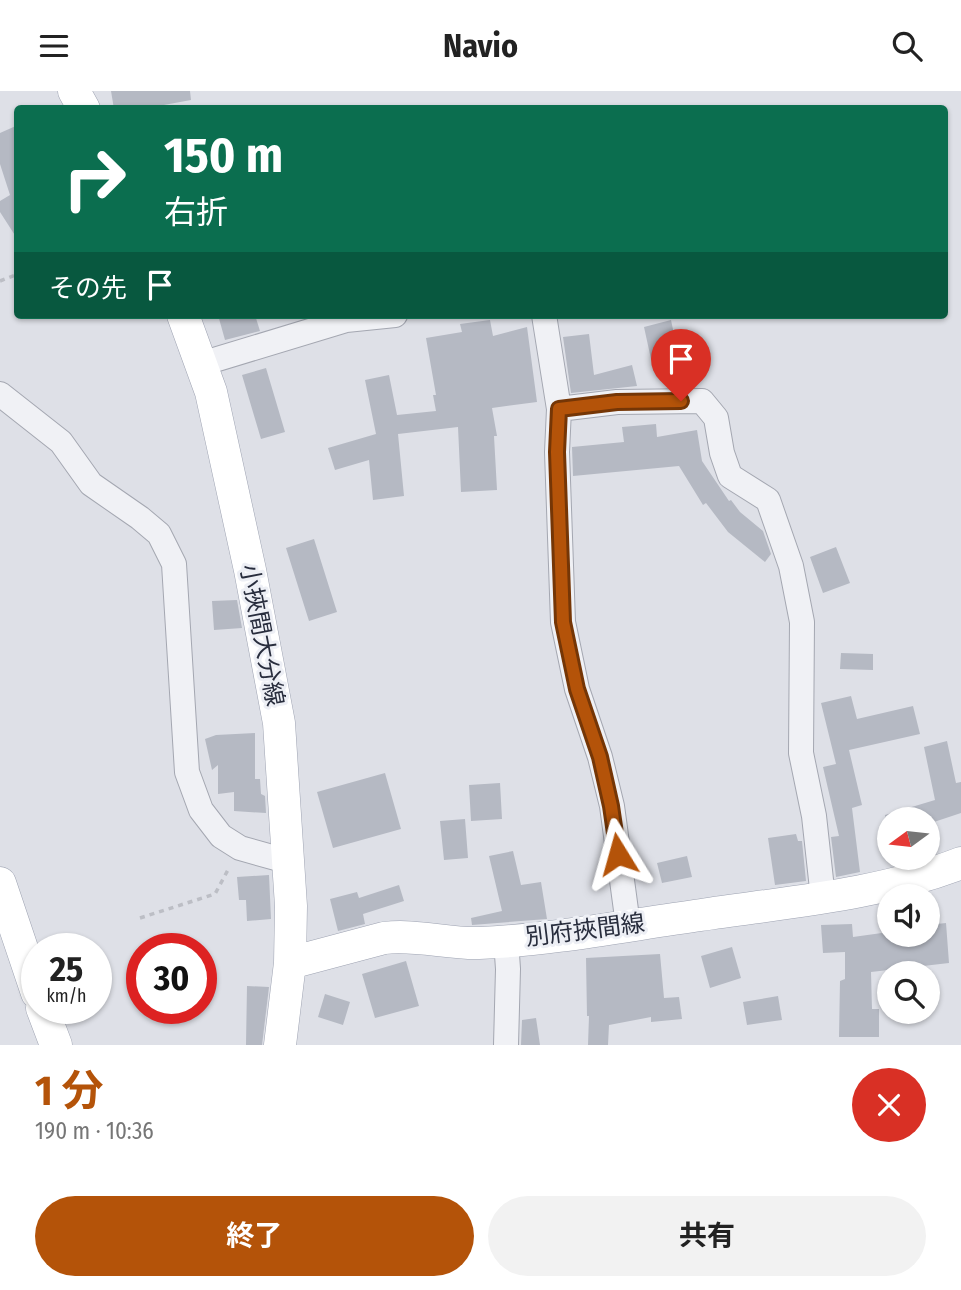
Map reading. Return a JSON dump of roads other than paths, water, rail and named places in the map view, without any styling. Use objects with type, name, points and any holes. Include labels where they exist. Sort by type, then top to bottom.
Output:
[{"type":"main road","name":"小挾間大分線","points":[[184,319],[211,392],[250,570],[279,723],[290,862],[290,963]]},
{"type":"main road","name":"別府挾間線","points":[[290,963],[398,936],[450,942],[506,940],[823,898],[908,880],[961,863]]},
{"type":"main road","points":[[0,883],[21,945]]},
{"type":"main road","points":[[280,1045],[290,963]]},
{"type":"main road","points":[[48,1024],[56,1045]]},
{"type":"street","points":[[201,364],[356,319]]},
{"type":"street","points":[[545,319],[559,409],[557,452],[563,622],[577,689],[600,757],[611,806],[628,925]]},
{"type":"street","points":[[0,394],[61,442],[91,484],[159,534],[174,564],[187,772],[201,810],[221,836],[240,848],[290,862]]},
{"type":"street","points":[[559,409],[617,402],[702,401],[716,418],[722,453],[730,476],[768,500],[791,566],[802,622],[801,753],[814,816],[823,898]]},
{"type":"street","points":[[506,940],[506,1045]]}]
